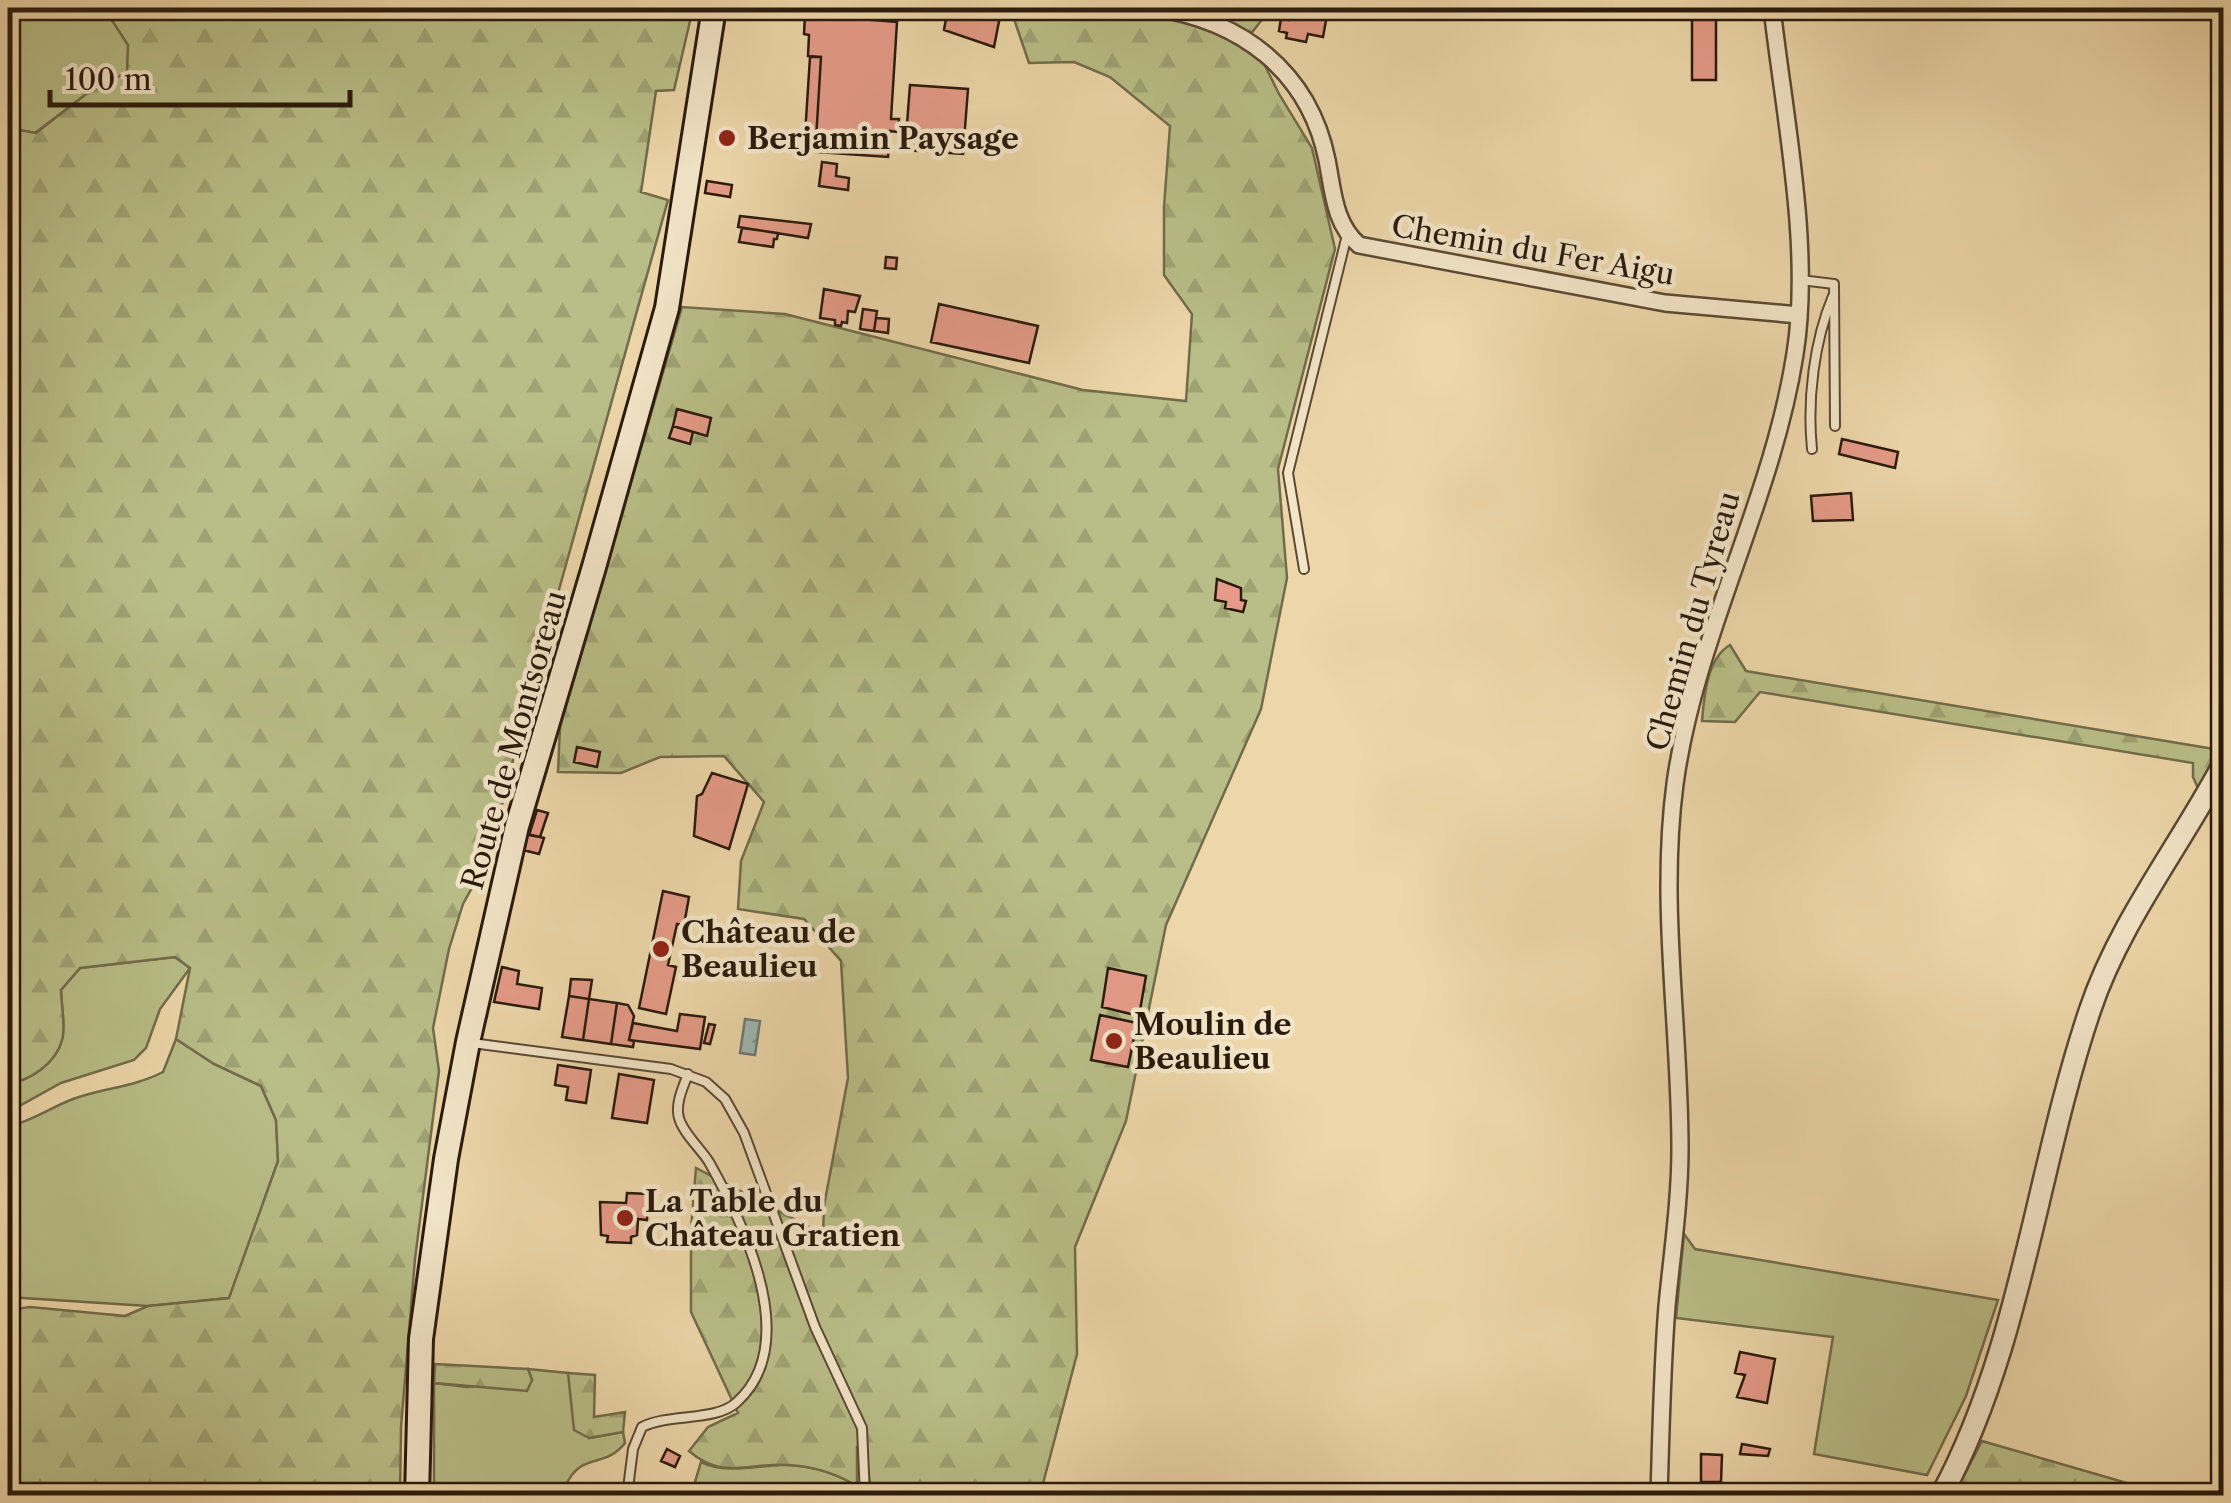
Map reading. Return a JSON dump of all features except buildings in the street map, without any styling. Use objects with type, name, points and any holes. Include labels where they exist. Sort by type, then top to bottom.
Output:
[{"type":"main road","name":"Route de Montsoreau","points":[[417,1496],[421,1339],[446,1159],[468,1042],[516,826],[667,308],[714,8]]},
{"type":"street","name":"Chemin du Fer Aigu","points":[[1154,8],[1196,15],[1224,26],[1247,39],[1289,75],[1320,131],[1335,202],[1347,235],[1359,244],[1609,294],[1799,316]]},
{"type":"street","name":"Chemin du Tyreau","points":[[1660,1496],[1664,1351],[1680,1157],[1670,870],[1674,788],[1693,700],[1780,426],[1799,316],[1799,234],[1772,8]]},
{"type":"street","points":[[1941,1496],[1971,1432],[1998,1357],[2064,1090],[2092,1005],[2120,939],[2224,763]]},
{"type":"lane","points":[[1304,569],[1288,474],[1347,235]]},
{"type":"lane","points":[[1800,280],[1834,284],[1835,426]]},
{"type":"lane","points":[[1812,448],[1815,373],[1824,318],[1834,292]]},
{"type":"lane","points":[[468,1042],[632,1062],[688,1074],[706,1082],[725,1099],[744,1133],[815,1328],[862,1428],[865,1496]]},
{"type":"lane","points":[[628,1496],[633,1449],[642,1427],[654,1421],[718,1412],[736,1403],[766,1352],[766,1316],[742,1230],[703,1152],[679,1119],[680,1094],[688,1074]]},
{"type":"green space","points":[[8,8],[104,8],[129,45],[127,72],[85,95],[35,133],[8,128]]},
{"type":"green space","points":[[104,8],[693,8],[674,90],[656,91],[641,192],[668,200],[527,704],[489,857],[463,904],[449,949],[433,1028],[439,1071],[415,1259],[401,1427],[400,1495],[15,1495],[19,1471],[8,1440],[8,1310],[30,1307],[125,1316],[148,1306],[229,1298],[278,1161],[276,1120],[261,1086],[214,1064],[176,1039],[190,968],[175,957],[80,968],[61,990],[63,1034],[54,1056],[33,1075],[8,1083],[8,128],[36,133],[85,95],[127,72],[128,45]]},
{"type":"green space","points":[[1004,8],[1271,8],[1250,35],[1312,148],[1335,249],[1278,469],[1287,578],[1261,709],[1166,925],[1126,1121],[1075,1247],[1077,1354],[1040,1495],[872,1495],[864,1447],[857,1447],[857,1486],[833,1474],[798,1466],[725,1468],[701,1460],[689,1451],[708,1427],[738,1413],[691,1312],[696,1168],[823,1234],[824,1206],[848,1078],[841,961],[804,919],[738,909],[741,861],[764,802],[724,756],[660,757],[621,773],[558,772],[560,727],[682,307],[785,314],[1083,390],[1186,401],[1192,314],[1164,275],[1170,126],[1110,77],[1074,62],[1029,63],[1013,16]]},
{"type":"green space","points":[[1730,645],[1746,671],[2220,750],[2198,788],[2193,763],[1760,692],[1735,722],[1702,721],[1712,668]]},
{"type":"green space","points":[[175,957],[190,968],[160,1009],[146,1048],[134,1060],[61,1083],[8,1108],[8,1084],[41,1070],[59,1048],[64,1028],[61,990],[80,968]]},
{"type":"green space","points":[[176,1039],[214,1064],[261,1086],[276,1120],[278,1161],[230,1298],[148,1306],[8,1297],[8,1127],[73,1099],[163,1072]]},
{"type":"green space","points":[[1684,1234],[1695,1249],[1998,1300],[1966,1396],[1927,1475],[1814,1454],[1833,1337],[1676,1318]]},
{"type":"green space","points":[[435,1364],[528,1369],[532,1380],[527,1391],[434,1383]]},
{"type":"green space","points":[[528,1369],[568,1373],[589,1438],[623,1432],[625,1443],[609,1456],[585,1464],[564,1489],[547,1491],[547,1495],[434,1496],[434,1383],[467,1387],[532,1380]]},
{"type":"green space","points":[[568,1373],[595,1375],[594,1417],[625,1412],[623,1432],[589,1438],[574,1430]]},
{"type":"green space","points":[[8,1441],[19,1471],[15,1495],[8,1495]]},
{"type":"green space","points":[[1982,1441],[2158,1492],[2156,1496],[1954,1495]]},
{"type":"green space","points":[[701,1462],[730,1468],[811,1468],[857,1486],[858,1495],[695,1495]]},
{"type":"water","points":[[745,1019],[760,1021],[755,1055],[740,1053]]},
{"type":"place","name":"Berjamin Paysage","points":[[727,138]]},
{"type":"place","name":"Château de Beaulieu","points":[[661,949]]},
{"type":"place","name":"Moulin de Beaulieu","points":[[1114,1041]]},
{"type":"place","name":"La Table du Château Gratien","points":[[625,1218]]}]
